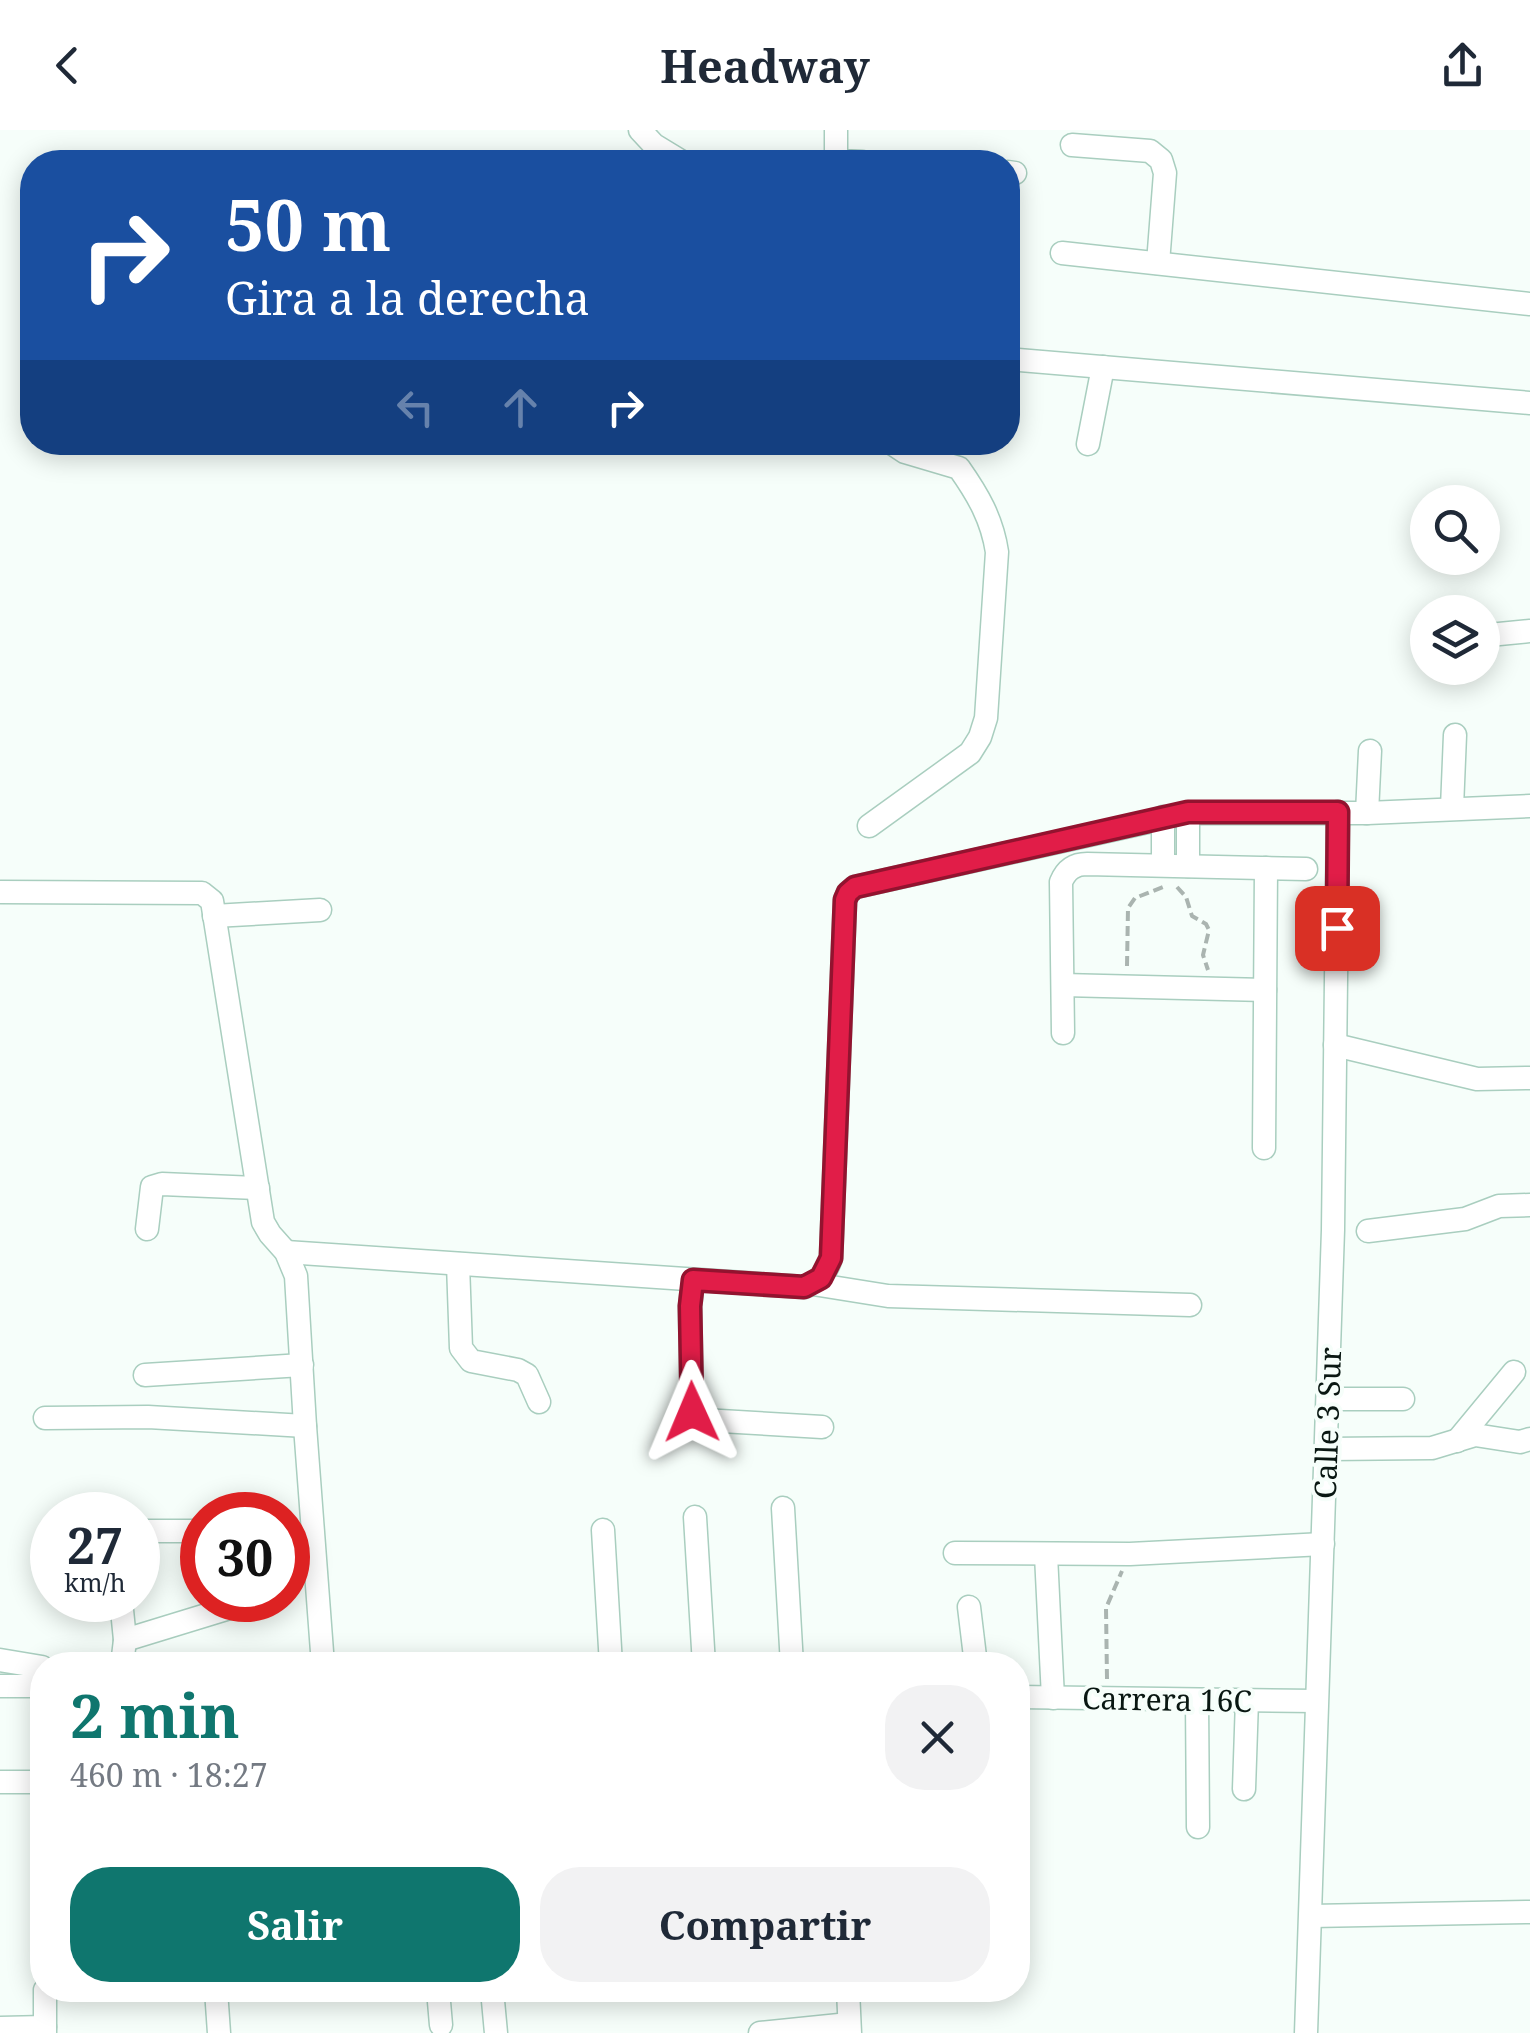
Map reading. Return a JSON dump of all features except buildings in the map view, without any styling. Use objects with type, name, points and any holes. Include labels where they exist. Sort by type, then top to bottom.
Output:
[{"type":"street","points":[[640,130],[662,150]]},
{"type":"street","points":[[1072,146],[1150,151],[1162,160],[1165,173],[1158,263]]},
{"type":"street","points":[[1062,253],[1530,304]]},
{"type":"street","points":[[1020,360],[1530,402]]},
{"type":"street","points":[[1088,444],[1103,367]]},
{"type":"street","points":[[869,826],[970,753],[986,718],[997,552],[994,533],[976,492],[959,468],[915,455]]},
{"type":"street","points":[[1500,634],[1530,631]]},
{"type":"street","points":[[1452,808],[1455,735]]},
{"type":"street","points":[[1366,814],[1370,751]]},
{"type":"street","points":[[286,1252],[804,1287],[814,1284],[828,1269],[831,1258],[845,900],[855,887],[1188,812],[1366,814],[1530,806]]},
{"type":"street","points":[[1188,812],[1188,866]]},
{"type":"street","name":"Calle 3 Sur","points":[[1306,2033],[1328,1399],[1352,1231],[1335,1044],[1338,812]]},
{"type":"street","points":[[1163,816],[1163,865]]},
{"type":"street","points":[[1063,1033],[1061,882],[1074,866],[1306,869]]},
{"type":"street","points":[[1264,1148],[1266,868]]},
{"type":"street","points":[[0,892],[202,893],[211,906],[264,1222],[286,1252],[296,1276],[322,1652]]},
{"type":"street","points":[[211,906],[320,910]]},
{"type":"street","points":[[1063,986],[1206,975],[1265,990]]},
{"type":"street","points":[[1335,1044],[1477,1079],[1530,1078]]},
{"type":"street","points":[[147,1229],[152,1188],[162,1184],[258,1188]]},
{"type":"street","points":[[1352,1231],[1465,1219],[1499,1206],[1530,1205]]},
{"type":"street","points":[[458,1264],[461,1348],[471,1361],[527,1374],[539,1402]]},
{"type":"street","points":[[693,1280],[692,1412],[703,1420],[822,1427]]},
{"type":"street","points":[[814,1284],[888,1296],[1190,1305]]},
{"type":"street","points":[[145,1375],[302,1365]]},
{"type":"street","points":[[1457,1441],[1514,1372]]},
{"type":"street","points":[[1328,1399],[1403,1399]]},
{"type":"street","points":[[45,1418],[148,1417],[304,1426]]},
{"type":"street","points":[[1327,1449],[1432,1448],[1475,1434],[1520,1442],[1530,1439]]},
{"type":"street","points":[[783,1508],[791,1652]]},
{"type":"street","points":[[695,1517],[703,1652]]},
{"type":"street","points":[[603,1530],[609,1652]]},
{"type":"street","points":[[954,1552],[1130,1554],[1323,1544]]},
{"type":"street","points":[[1046,1555],[1053,1698]]},
{"type":"street","points":[[970,1607],[975,1652]]},
{"type":"street","points":[[123,1622],[124,1652]]},
{"type":"street","points":[[125,1640],[184,1622]]},
{"type":"street","points":[[0,1660],[30,1665]]},
{"type":"street","points":[[0,1686],[30,1686]]},
{"type":"street","name":"Carrera 16C","points":[[1030,1697],[1316,1701]]},
{"type":"street","points":[[1197,1700],[1198,1827]]},
{"type":"street","points":[[1244,1789],[1248,1700]]},
{"type":"street","points":[[0,1782],[30,1782]]},
{"type":"street","points":[[1311,1916],[1530,1912]]},
{"type":"street","points":[[0,2028],[45,2030],[45,2002]]},
{"type":"street","points":[[217,2002],[219,2033]]},
{"type":"street","points":[[439,2002],[441,2025]]},
{"type":"street","points":[[493,2002],[496,2033]]},
{"type":"street","points":[[760,2033],[850,2028],[849,2002]]},
{"type":"path","points":[[1132,972],[1126,960],[1128,908],[1140,895],[1169,885],[1184,892],[1192,916],[1208,926],[1210,936],[1202,955],[1206,975]]},
{"type":"path","points":[[1107,1698],[1106,1608],[1130,1554]]},
{"type":"route","points":[[692,1412],[693,1280],[804,1287],[814,1284],[828,1269],[845,900],[855,887],[1188,812],[1338,812],[1337,928]]}]
